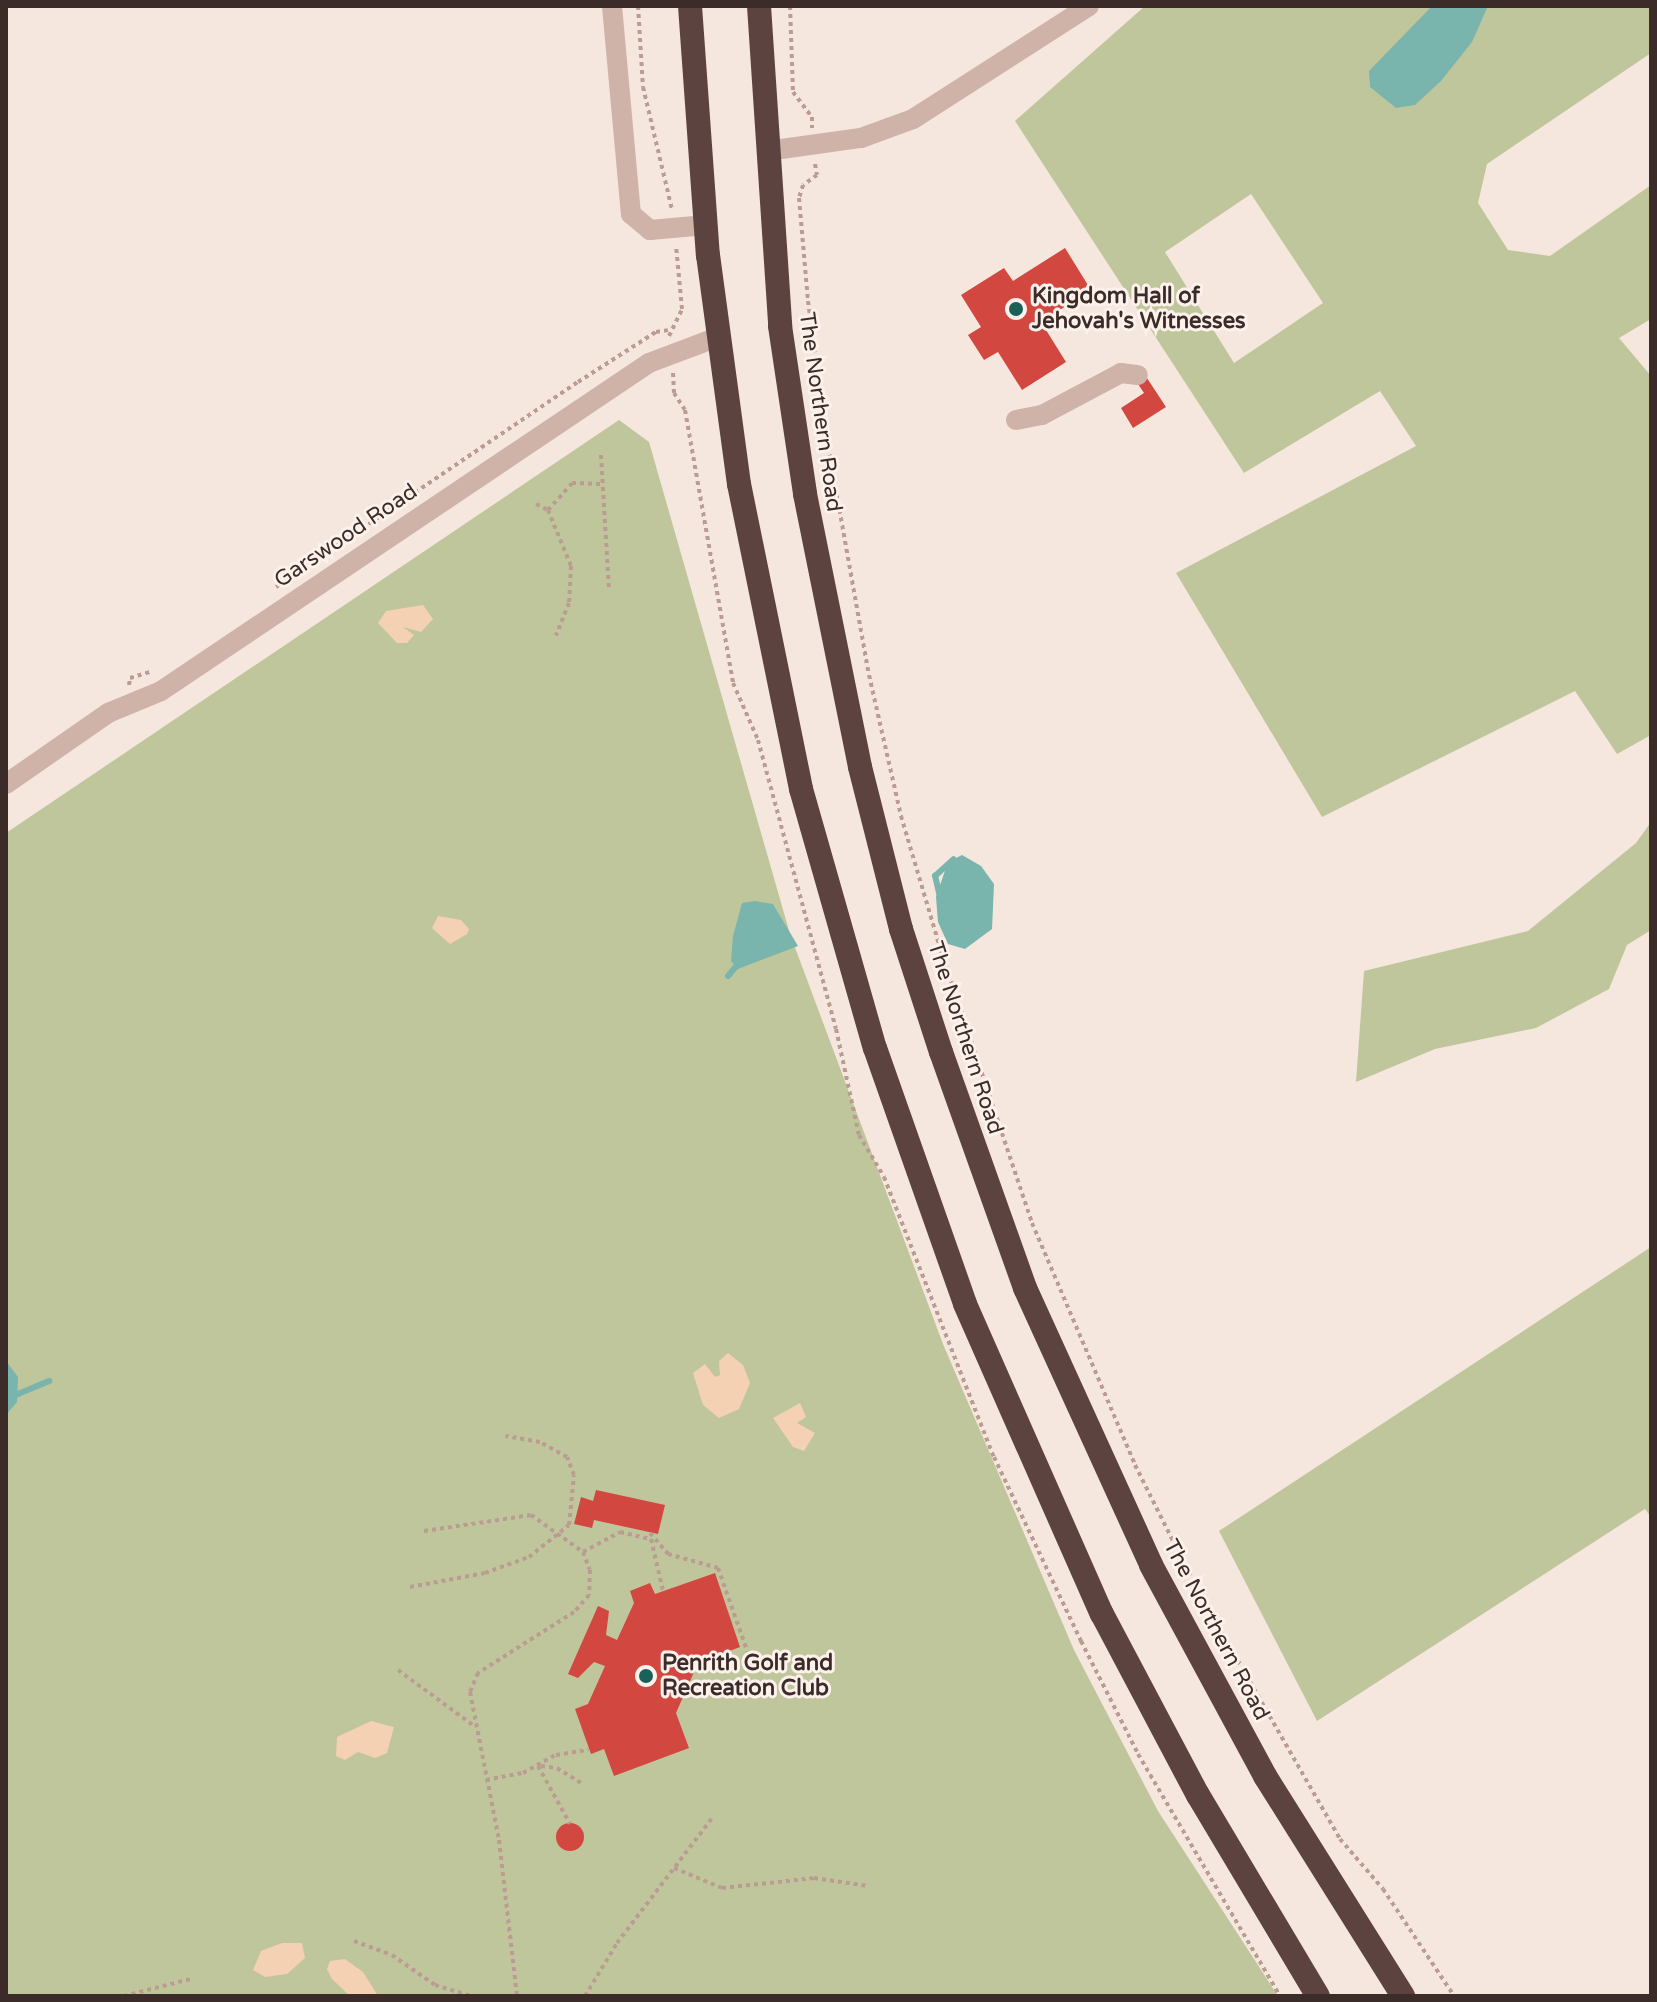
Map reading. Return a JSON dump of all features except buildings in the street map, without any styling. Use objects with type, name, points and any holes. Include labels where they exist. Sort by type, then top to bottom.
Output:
[{"type":"highway","points":[[690,6],[706,225],[718,337],[742,500],[795,761],[845,948],[918,1177],[1017,1429],[1102,1614],[1198,1795],[1318,1996]]},
{"type":"highway","name":"The Northern Road","points":[[759,6],[780,326],[830,632],[901,929],[976,1155],[1025,1288],[1151,1565],[1265,1776],[1403,1996]]},
{"type":"street","points":[[612,6],[631,214],[650,230],[706,225]]},
{"type":"street","points":[[767,151],[861,138],[913,119],[1089,6]]},
{"type":"street","name":"Garswood Road","points":[[6,784],[108,713],[161,691],[636,371],[671,352],[718,337]]},
{"type":"street","points":[[1016,420],[1042,415],[1121,373],[1138,375]]},
{"type":"path","points":[[790,6],[793,92],[812,117]]},
{"type":"path","points":[[817,175],[803,185],[799,198],[808,301],[828,452],[866,660],[901,816],[941,951],[1032,1223],[1135,1465],[1198,1591],[1340,1839],[1383,1889],[1454,1996]]},
{"type":"path","points":[[601,455],[609,591]]},
{"type":"path","points":[[548,510],[572,483],[602,484]]},
{"type":"path","points":[[536,504],[548,510],[564,539],[571,566],[569,603],[556,636]]},
{"type":"path","points":[[410,1587],[485,1573],[529,1557],[559,1537],[569,1525],[573,1488],[567,1457],[540,1442],[506,1436]]},
{"type":"path","points":[[424,1531],[531,1515],[583,1552]]},
{"type":"path","points":[[583,1552],[620,1532],[651,1536],[668,1554],[718,1568],[749,1656]]},
{"type":"path","points":[[651,1536],[663,1591]]},
{"type":"path","points":[[517,1996],[499,1840],[474,1726],[470,1692],[478,1673],[574,1612],[589,1595],[583,1552]]},
{"type":"path","points":[[398,1670],[474,1726]]},
{"type":"path","points":[[486,1780],[538,1766],[556,1755],[589,1750]]},
{"type":"path","points":[[538,1766],[557,1768],[583,1784]]},
{"type":"path","points":[[538,1766],[570,1824]]},
{"type":"path","points":[[585,1996],[713,1817]]},
{"type":"path","points":[[674,1868],[722,1888],[814,1878],[868,1886]]},
{"type":"path","points":[[354,1941],[392,1955],[435,1985],[472,1996]]},
{"type":"path","points":[[124,1996],[194,1978]]},
{"type":"green space","points":[[1145,6],[1651,6],[1651,53],[1487,164],[1478,203],[1508,250],[1550,256],[1651,185],[1651,319],[1619,338],[1651,376],[1651,735],[1617,754],[1575,691],[1322,817],[1176,573],[1416,446],[1380,391],[1244,473],[1015,121]],"holes":[[[1251,194],[1323,303],[1234,363],[1165,252]]]},
{"type":"green space","points":[[619,420],[649,442],[790,934],[943,1344],[1074,1650],[1158,1811],[1278,1996],[6,1996],[6,833]]},
{"type":"green space","points":[[1651,822],[1651,930],[1627,945],[1609,989],[1536,1028],[1435,1049],[1356,1082],[1364,971],[1528,931],[1636,843]]},
{"type":"green space","points":[[1651,1247],[1651,1517],[1645,1509],[1317,1721],[1219,1531]]},
{"type":"sand","points":[[423,605],[433,619],[421,632],[403,627],[414,635],[407,643],[397,643],[378,623],[386,611]]},
{"type":"sand","points":[[438,916],[461,920],[469,929],[467,934],[450,944],[432,928]]},
{"type":"sand","points":[[728,1353],[743,1365],[750,1383],[739,1409],[719,1418],[703,1405],[693,1373],[705,1364],[715,1377],[720,1375],[719,1361]]},
{"type":"sand","points":[[800,1403],[806,1417],[797,1423],[815,1433],[804,1451],[793,1447],[773,1418]]},
{"type":"sand","points":[[371,1721],[394,1727],[387,1753],[375,1758],[358,1752],[345,1760],[336,1756],[337,1737]]},
{"type":"sand","points":[[282,1943],[302,1943],[305,1958],[287,1974],[265,1977],[253,1970],[261,1951]]},
{"type":"sand","points":[[345,1959],[363,1972],[378,1996],[350,1996],[332,1979],[327,1969],[330,1961]]},
{"type":"water","points":[[1432,6],[1488,6],[1472,42],[1441,81],[1415,105],[1396,108],[1370,87],[1369,71]]},
{"type":"water","points":[[962,855],[981,866],[994,884],[992,929],[965,949],[948,944],[938,922],[936,897],[948,862]]},
{"type":"water","points":[[755,901],[773,904],[798,946],[738,969],[731,961],[733,936],[742,903]]},
{"type":"water","points":[[6,1361],[18,1377],[17,1402],[6,1415]]},
{"type":"waterway","points":[[940,897],[935,876],[954,859]]},
{"type":"waterway","points":[[728,976],[739,963]]},
{"type":"waterway","points":[[6,1399],[49,1381]]},
{"type":"place","name":"Kingdom Hall of Jehovah's Witnesses","points":[[1016,309]]},
{"type":"place","name":"Penrith Golf and Recreation Club","points":[[646,1676]]}]
